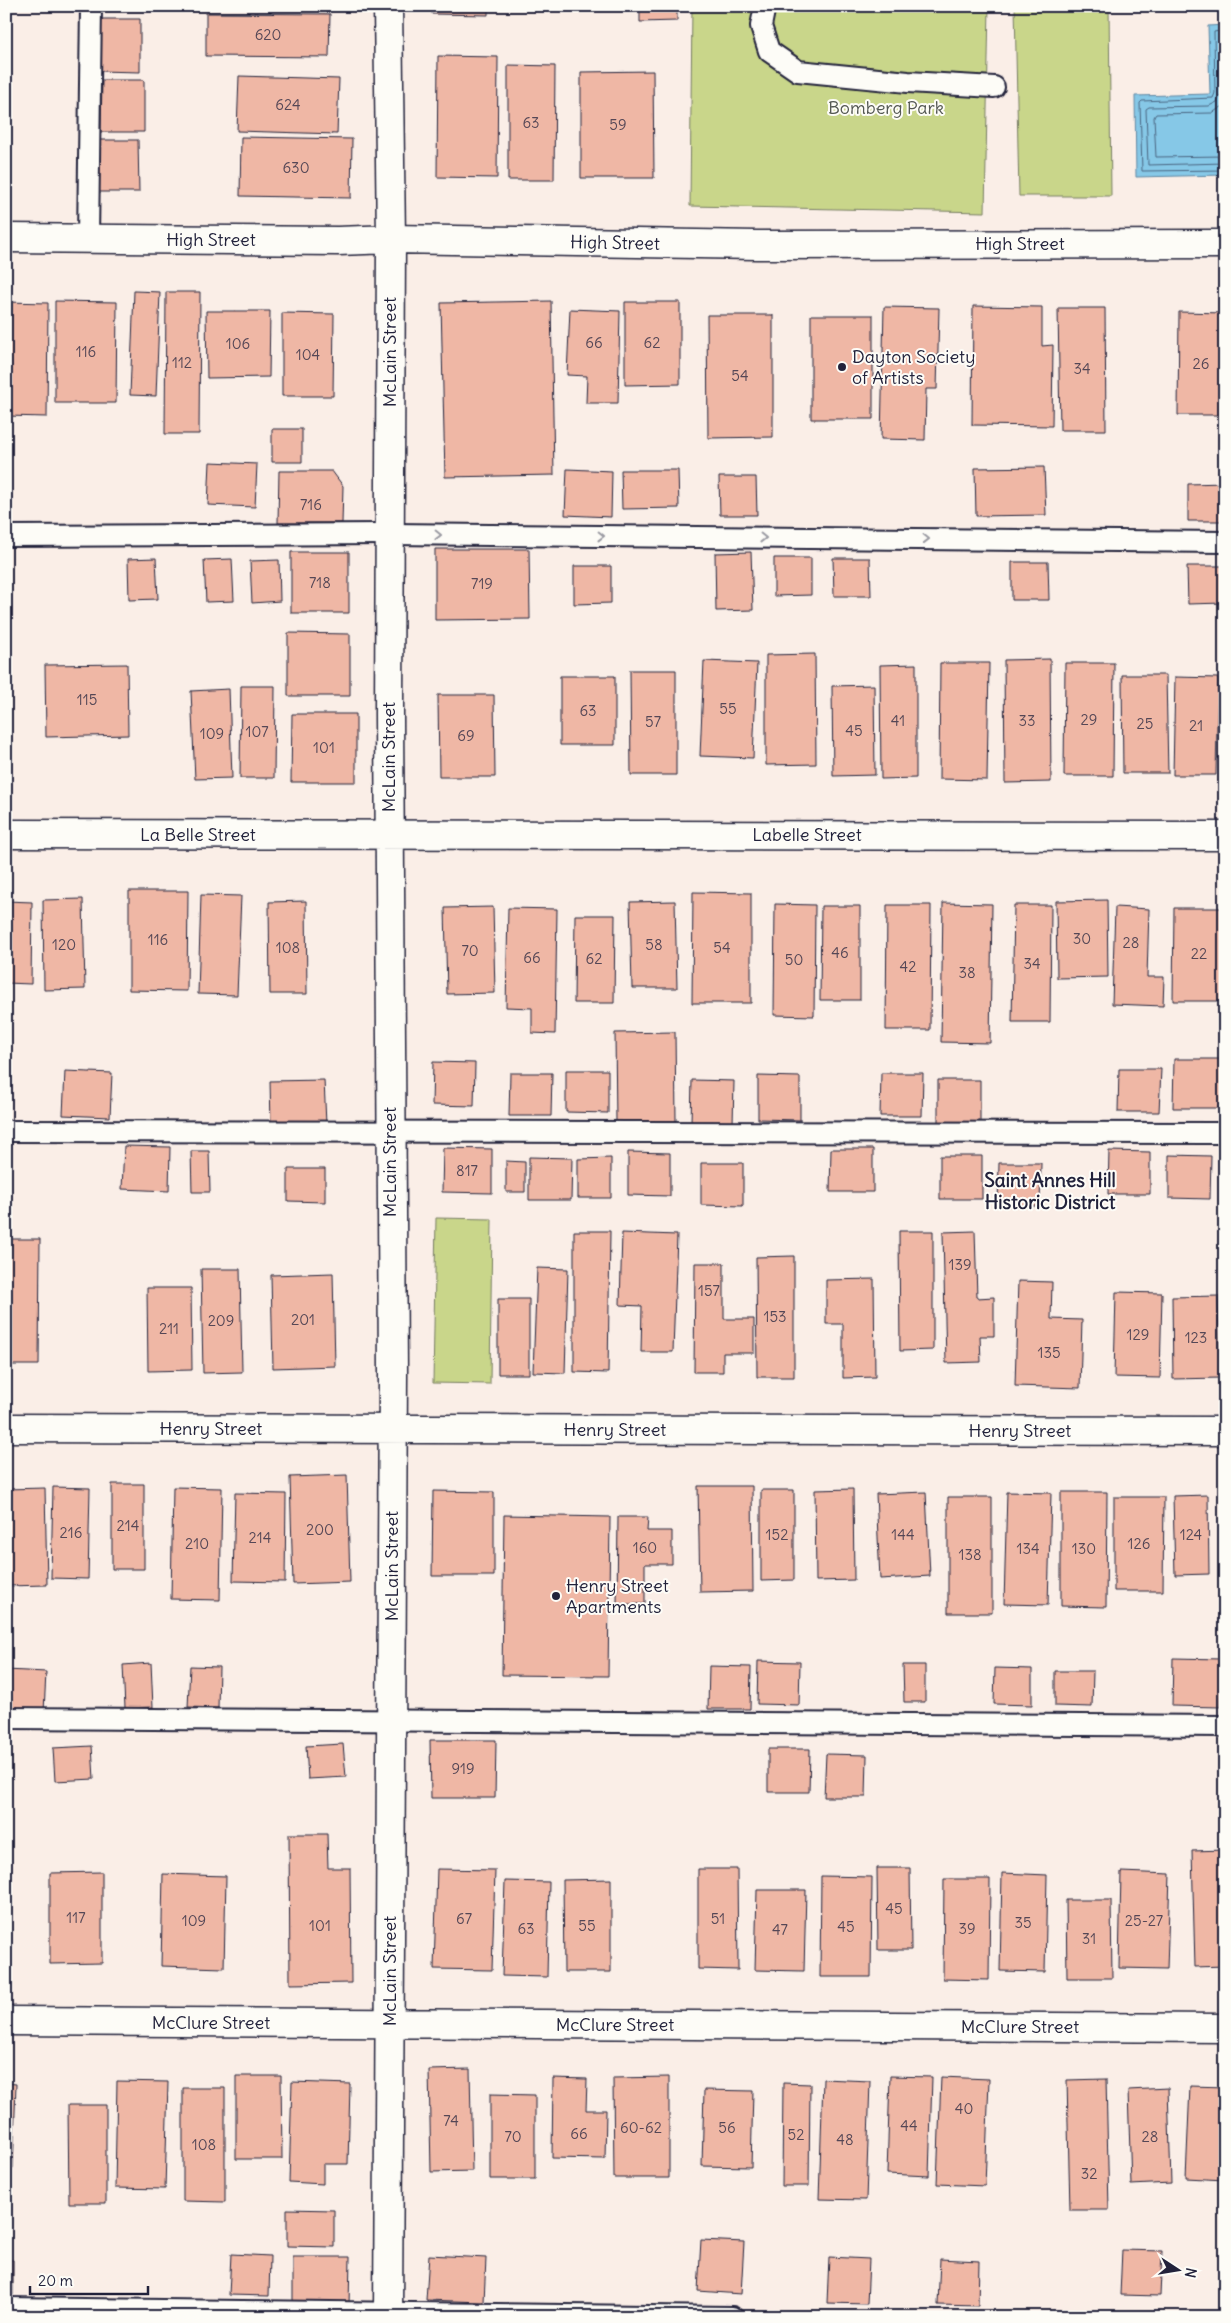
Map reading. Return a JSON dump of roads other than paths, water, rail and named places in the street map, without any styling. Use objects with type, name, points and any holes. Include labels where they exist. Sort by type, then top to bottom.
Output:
[{"type":"street","name":"McLain Street","points":[[388,6],[391,239],[390,1131],[393,1374],[391,1430],[392,1720],[388,2314]]},
{"type":"street","name":"High Street","points":[[6,238],[391,239],[757,245],[1225,244]]},
{"type":"street","name":"La Belle Street","points":[[6,834],[390,835]]},
{"type":"street","name":"Labelle Street","points":[[390,835],[1225,836]]},
{"type":"street","name":"Henry Street","points":[[6,1428],[1225,1431]]},
{"type":"street","name":"McClure Street","points":[[6,2021],[1225,2028]]},
{"type":"lane","points":[[88,239],[91,6]]},
{"type":"lane","points":[[765,6],[760,26],[769,51],[798,71],[908,82],[994,87]]},
{"type":"lane","points":[[6,536],[390,534],[1225,542]]},
{"type":"lane","points":[[6,1131],[1225,1133]]},
{"type":"lane","points":[[6,1718],[1225,1726]]},
{"type":"lane","points":[[6,2308],[732,2317]]},
{"type":"water","points":[[1225,25],[1225,175],[1136,177],[1135,96],[1210,94],[1208,26]]},
{"type":"place","name":"Dayton Society of Artists","points":[[842,367]]},
{"type":"place","name":"Henry Street Apartments","points":[[556,1596]]},
{"type":"district","name":"Saint Annes Hill Historic District","points":[[1050,1191]]},
{"type":"park label","name":"Bomberg Park","points":[[886,108]]}]
